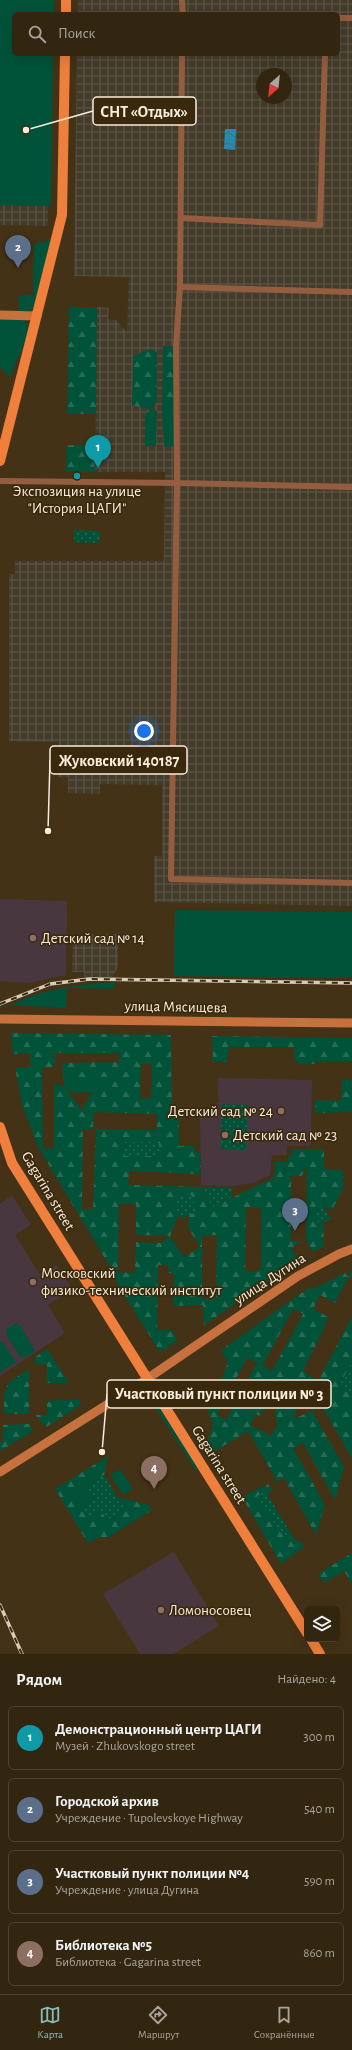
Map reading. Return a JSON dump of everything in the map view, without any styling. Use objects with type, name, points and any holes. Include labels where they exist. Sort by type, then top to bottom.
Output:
[{"type":"main road","points":[[66,0],[66,12]]},
{"type":"main road","points":[[0,461],[63,206],[65,56]]},
{"type":"main road","points":[[0,316],[37,316]]},
{"type":"main road","name":"улица Мясищева","points":[[0,1018],[352,1023]]},
{"type":"main road","name":"Gagarina street","points":[[0,1127],[12,1163],[304,1628]]},
{"type":"main road","name":"улица Дугина","points":[[0,1472],[147,1378],[298,1276],[339,1254],[352,1249]]},
{"type":"main road","points":[[313,1642],[320,1654]]},
{"type":"street","points":[[182,0],[183,12]]},
{"type":"street","points":[[340,18],[352,18]]},
{"type":"street","points":[[182,56],[180,287],[176,346],[177,483],[171,879],[352,883]]},
{"type":"street","points":[[181,218],[320,225],[325,56]]},
{"type":"street","points":[[180,287],[352,292]]},
{"type":"street","points":[[0,481],[352,487]]},
{"type":"street","points":[[0,1144],[12,1163]]},
{"type":"shaded area","points":[[78,0],[352,0],[352,906],[154,902],[154,856],[162,856],[162,785],[100,784],[100,794],[68,793],[68,777],[58,777],[59,742],[9,741],[9,574],[15,574],[15,561],[164,561],[165,472],[95,472],[97,307],[109,308],[108,319],[116,320],[127,332],[129,277],[74,276],[77,56],[340,56],[340,12],[78,12]]},
{"type":"shaded area","points":[[0,205],[48,206],[48,226],[0,225]]},
{"type":"shaded area","name":"Детский сад № 14","points":[[0,899],[67,901],[66,975],[29,983],[0,981]]},
{"type":"shaded area","points":[[118,934],[118,968],[111,978],[84,977],[84,972],[72,972],[73,935]]},
{"type":"shaded area","points":[[217,1078],[312,1080],[311,1146],[287,1146],[287,1155],[272,1155],[270,1175],[253,1183],[231,1186],[201,1185],[200,1118],[202,1111],[219,1102]]},
{"type":"shaded area","name":"Московский физико-технический институт","points":[[12,1195],[31,1225],[15,1235],[40,1275],[56,1265],[72,1289],[48,1305],[65,1333],[0,1376],[0,1204]]},
{"type":"shaded area","name":"Ломоносовец","points":[[174,1552],[219,1626],[173,1654],[140,1654],[103,1594]]},
{"type":"green space","points":[[0,0],[54,0],[54,12],[12,12],[12,56],[53,56],[51,206],[0,205]]},
{"type":"green space","points":[[51,240],[33,308],[28,311],[19,311],[19,295],[33,295],[34,244]]},
{"type":"green space","points":[[69,307],[97,307],[96,414],[67,414]]},
{"type":"green space","points":[[0,319],[24,319],[28,326],[26,339],[10,377],[0,367]]},
{"type":"green space","points":[[163,346],[176,346],[176,411],[162,411]]},
{"type":"green space","points":[[150,349],[157,352],[157,402],[151,410],[132,405],[133,356]]},
{"type":"green space","points":[[151,410],[157,411],[156,446],[145,446],[145,414]]},
{"type":"green space","points":[[162,411],[176,411],[177,447],[164,446]]},
{"type":"green space","points":[[67,445],[95,445],[95,472],[66,471]]},
{"type":"green space","points":[[74,530],[100,531],[99,543],[74,542]]},
{"type":"green space","points":[[175,910],[352,912],[352,978],[174,976]]},
{"type":"green space","points":[[114,982],[114,989],[67,988],[66,1008],[10,1005],[35,995],[60,988]]},
{"type":"green space","points":[[11,1033],[171,1035],[172,1115],[179,1115],[179,1146],[195,1146],[195,1153],[200,1152],[201,1174],[129,1171],[128,1185],[203,1187],[212,1207],[274,1178],[275,1162],[288,1162],[288,1156],[292,1156],[292,1150],[324,1150],[324,1169],[320,1169],[343,1170],[343,1189],[332,1210],[324,1207],[316,1222],[323,1222],[324,1246],[313,1252],[306,1240],[307,1169],[304,1169],[302,1176],[291,1176],[291,1241],[302,1241],[291,1248],[298,1260],[204,1325],[203,1305],[173,1306],[174,1274],[169,1273],[168,1265],[158,1265],[157,1330],[172,1330],[178,1340],[160,1352],[118,1285],[113,1272],[38,1147],[22,1105],[15,1067],[30,1067],[30,1053],[13,1054]],"holes":[[[55,1053],[119,1053],[119,1062],[62,1063],[64,1087],[54,1083],[54,1148],[43,1149],[42,1068],[53,1067],[55,1063]],[[141,1064],[152,1064],[151,1098],[140,1098]],[[71,1078],[102,1078],[105,1081],[105,1088],[101,1092],[92,1092],[82,1110],[65,1088],[68,1089],[67,1082]],[[94,1112],[157,1114],[157,1130],[96,1129],[93,1209],[82,1209],[83,1129],[93,1129]],[[173,1201],[198,1211],[189,1215],[188,1227],[200,1247],[184,1257],[170,1236],[179,1214]],[[119,1204],[136,1204],[136,1235],[170,1236],[160,1243],[136,1242],[135,1273],[113,1272],[118,1269]],[[246,1207],[261,1208],[261,1268],[256,1272],[245,1271]],[[217,1235],[216,1299],[202,1299],[202,1236]]]},
{"type":"green space","points":[[212,1036],[352,1038],[352,1061],[316,1061],[316,1064],[298,1064],[294,1059],[294,1047],[229,1047],[227,1062],[213,1062]]},
{"type":"green space","points":[[71,1078],[102,1078],[105,1081],[105,1088],[101,1092],[72,1093],[68,1089],[67,1082]]},
{"type":"green space","points":[[342,1079],[352,1080],[352,1112],[315,1113],[315,1100],[341,1101]]},
{"type":"green space","points":[[222,1104],[248,1105],[246,1150],[221,1149]]},
{"type":"green space","points":[[125,1142],[159,1142],[159,1156],[125,1156]]},
{"type":"green space","points":[[203,1187],[232,1188],[232,1197],[212,1207]]},
{"type":"green space","points":[[190,1193],[198,1211],[181,1219],[173,1201]]},
{"type":"green space","points":[[315,1206],[324,1207],[331,1221],[316,1222]]},
{"type":"green space","points":[[352,1269],[352,1278],[348,1278],[335,1303],[320,1295],[313,1309],[328,1317],[303,1371],[318,1381],[352,1317],[352,1362],[339,1386],[352,1393],[352,1459],[322,1406],[312,1411],[344,1467],[335,1500],[303,1443],[293,1448],[325,1505],[316,1535],[284,1478],[273,1483],[276,1479],[248,1431],[212,1453],[207,1444],[213,1425],[208,1410],[228,1363],[221,1350],[310,1287],[313,1289],[345,1273],[348,1277]],"holes":[[[293,1309],[303,1314],[272,1371],[263,1365]],[[247,1358],[257,1363],[226,1420],[217,1415]],[[303,1386],[310,1389],[314,1398],[309,1406],[312,1411],[293,1419],[297,1408],[291,1398],[295,1389]],[[273,1395],[281,1399],[275,1412],[277,1425],[271,1436],[250,1425],[256,1414],[259,1416],[266,1408]]]},
{"type":"green space","points":[[16,1323],[19,1324],[34,1349],[33,1353],[25,1357],[20,1357],[6,1334],[7,1329]]},
{"type":"green space","points":[[2,1341],[16,1362],[0,1372],[0,1342]]},
{"type":"green space","points":[[47,1349],[69,1383],[47,1383],[47,1365],[35,1364],[34,1358]]},
{"type":"green space","points":[[352,1362],[352,1393],[339,1386]]},
{"type":"green space","points":[[29,1369],[29,1414],[4,1414],[4,1397],[7,1386],[10,1382]]},
{"type":"green space","points":[[153,1397],[199,1467],[196,1471],[150,1399]]},
{"type":"green space","points":[[80,1399],[80,1406],[46,1427],[35,1415],[47,1415],[47,1401]]},
{"type":"green space","points":[[29,1424],[33,1431],[0,1451],[0,1442],[3,1442],[3,1425]]},
{"type":"green space","points":[[108,1456],[104,1475],[72,1494],[77,1502],[86,1505],[84,1511],[88,1518],[101,1511],[107,1520],[125,1509],[118,1497],[149,1505],[152,1510],[107,1538],[99,1537],[88,1543],[55,1489]]},
{"type":"green space","points":[[120,1469],[133,1489],[123,1495],[110,1475]]},
{"type":"green space","points":[[104,1475],[125,1509],[107,1520],[101,1511],[88,1519],[84,1511],[86,1505],[94,1499],[86,1486]]},
{"type":"green space","points":[[268,1484],[272,1490],[267,1494],[281,1533],[302,1543],[304,1547],[281,1564],[242,1497]]},
{"type":"green space","points":[[86,1486],[94,1499],[86,1505],[77,1502],[72,1494]]},
{"type":"green space","points":[[266,1491],[295,1540],[281,1533],[257,1496]]},
{"type":"green space","points":[[352,1553],[352,1584],[344,1571],[325,1583],[318,1574]]},
{"type":"water","points":[[225,129],[236,129],[235,150],[224,149]]},
{"type":"railway","points":[[0,1004],[50,984],[89,979],[352,983]]},
{"type":"railway","points":[[0,1605],[22,1654]]},
{"type":"place","name":"СНТ «Отдых»","points":[[26,130]]},
{"type":"place","name":"Городской архив","points":[[18,268]]},
{"type":"place","name":"Демонстрационный центр ЦАГИ","points":[[98,468]]},
{"type":"place","name":"Экспозиция на улице \"История ЦАГИ\"","points":[[77,476]]},
{"type":"place","name":"Жуковский 140187","points":[[48,831]]},
{"type":"place","name":"Детский сад № 14","points":[[33,938]]},
{"type":"place","name":"Детский сад № 24","points":[[281,1111]]},
{"type":"place","name":"Детский сад № 23","points":[[225,1135]]},
{"type":"place","name":"Участковый пункт полиции №4","points":[[295,1231]]},
{"type":"place","name":"Московский физико-технический институт","points":[[33,1282]]},
{"type":"place","name":"Участковый пункт полиции № 3","points":[[102,1452]]},
{"type":"place","name":"Библиотека №5","points":[[154,1489]]},
{"type":"place","name":"Ломоносовец","points":[[161,1610]]}]
